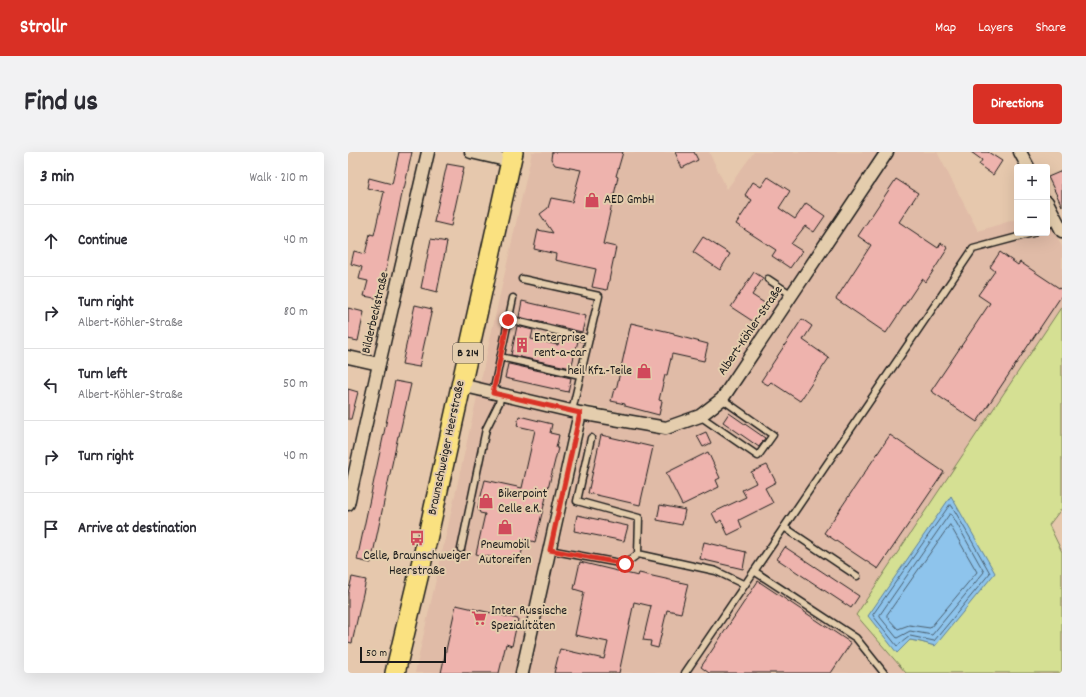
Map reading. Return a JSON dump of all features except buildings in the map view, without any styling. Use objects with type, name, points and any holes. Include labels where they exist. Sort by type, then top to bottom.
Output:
[{"type":"main road","name":"Braunschweiger Heerstraße","points":[[396,673],[426,544],[511,157]]},
{"type":"street","name":"Bilderbeckstraße","points":[[348,502],[428,152]]},
{"type":"street","points":[[471,152],[511,157]]},
{"type":"street","name":"Albert-Köhler-Straße","points":[[461,386],[576,412],[666,428],[700,416],[722,399],[886,152]]},
{"type":"street","points":[[1021,154],[1026,164]]},
{"type":"street","points":[[1051,222],[1062,231]]},
{"type":"street","points":[[348,357],[379,364]]},
{"type":"street","points":[[522,673],[550,550],[576,412]]},
{"type":"lane","points":[[694,673],[686,671],[973,249],[1022,236]]},
{"type":"lane","points":[[768,279],[792,295]]},
{"type":"lane","points":[[522,280],[599,296],[580,375],[576,412]]},
{"type":"lane","points":[[461,549],[486,429],[499,403],[497,394],[500,357],[513,298]]},
{"type":"lane","points":[[508,320],[589,339]]},
{"type":"lane","points":[[500,357],[580,375]]},
{"type":"lane","points":[[700,416],[758,456],[773,435],[722,399]]},
{"type":"lane","points":[[591,438],[577,500],[639,518],[638,554]]},
{"type":"lane","points":[[784,527],[857,576]]},
{"type":"lane","points":[[550,550],[625,564],[638,554],[716,570],[745,585]]},
{"type":"lane","points":[[754,571],[856,638],[884,673]]},
{"type":"shaded area","points":[[532,152],[709,152],[727,189],[754,152],[880,152],[716,395],[695,411],[664,421],[574,402],[515,673],[415,673]]},
{"type":"shaded area","points":[[896,152],[937,152],[978,231],[1014,220],[1014,236],[1050,236],[1050,221],[1062,247],[1062,306],[856,615],[906,673],[529,673],[588,418],[668,433],[727,402]]},
{"type":"green space","points":[[1062,306],[1062,508],[1049,525],[1062,552],[1062,673],[906,673],[856,615]],"holes":[[[951,496],[935,646],[910,640],[897,653]]]},
{"type":"water","points":[[951,496],[995,573],[935,646],[910,640],[897,653],[868,616]]},
{"type":"place","name":"AED GmbH","points":[[592,200]]},
{"type":"place","name":"Enterprise rent-a-car","points":[[522,345]]},
{"type":"place","name":"heil Kfz.-Teile","points":[[644,371]]},
{"type":"place","name":"Bikerpoint Celle e.K.","points":[[486,501]]},
{"type":"place","name":"Pneumobil Autoreifen","points":[[505,527]]},
{"type":"place","name":"Celle, Braunschweiger Heerstraße","points":[[417,538]]},
{"type":"place","name":"Inter Russische Spezialitäten","points":[[479,618]]},
{"type":"route","points":[[508,320],[493,393],[580,413],[550,550],[625,564]]}]
